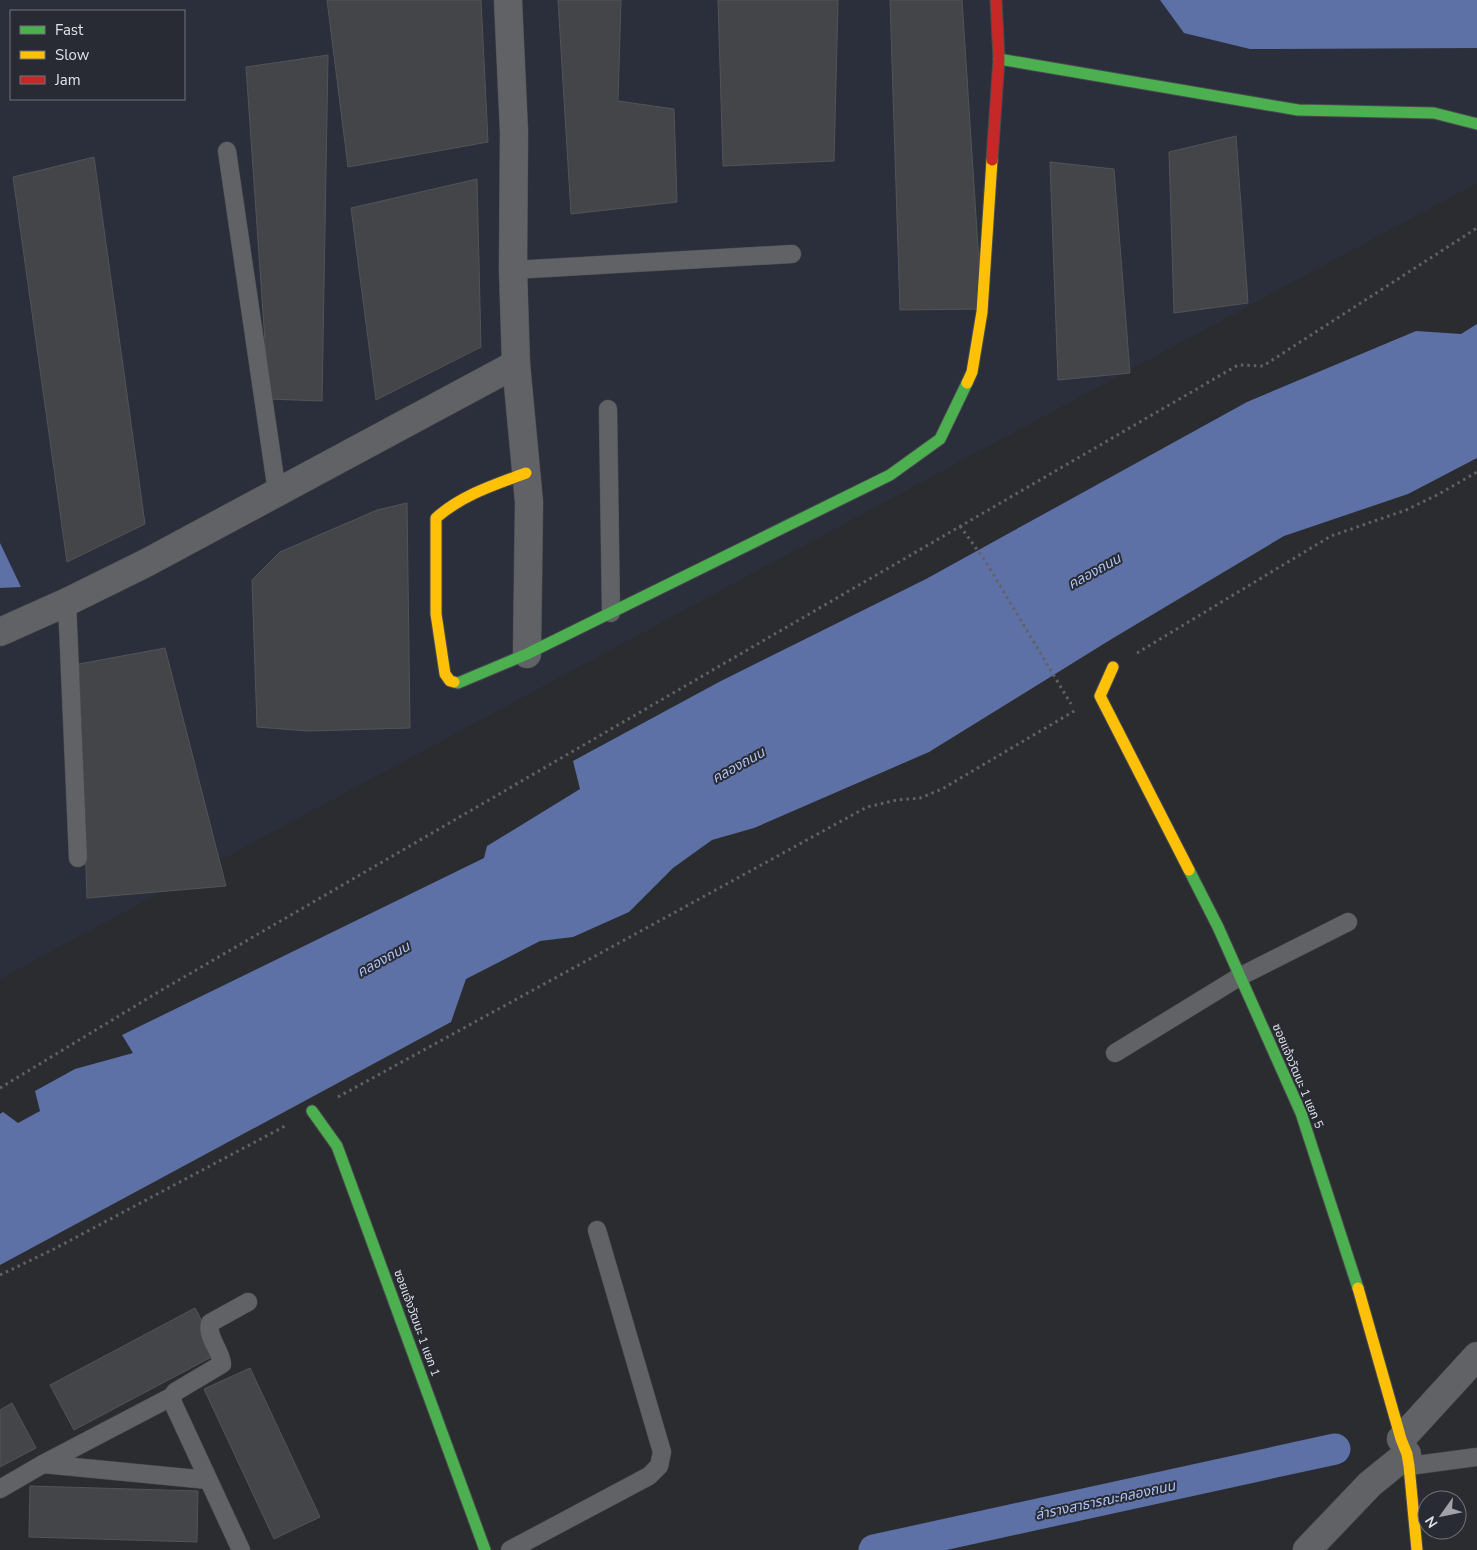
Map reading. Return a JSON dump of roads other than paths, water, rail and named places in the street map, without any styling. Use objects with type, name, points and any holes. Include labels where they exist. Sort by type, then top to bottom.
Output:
[{"type":"street","points":[[508,0],[514,132],[513,270],[516,364],[529,502],[527,654]]},
{"type":"street","points":[[526,473],[470,494],[436,518],[436,614],[445,674],[450,681],[458,683],[527,654],[611,613],[890,475],[940,439],[972,372],[982,312],[999,59],[996,0]]},
{"type":"street","points":[[999,59],[1298,110],[1434,113],[1477,124]]},
{"type":"street","points":[[0,632],[67,602],[146,563],[516,364]]},
{"type":"street","name":"ซอยแจ้งวัฒนะ 1 แยก 5","points":[[1113,667],[1100,696],[1218,927],[1301,1113],[1362,1299],[1405,1453],[1417,1550]]},
{"type":"street","name":"ซอยแจ้งวัฒนะ 1 แยก 1","points":[[312,1112],[337,1146],[485,1550]]},
{"type":"street","points":[[1307,1550],[1370,1484],[1405,1453],[1477,1356]]},
{"type":"lane","points":[[227,151],[277,492]]},
{"type":"lane","points":[[513,270],[792,254]]},
{"type":"lane","points":[[608,409],[611,613]]},
{"type":"lane","points":[[67,602],[78,858]]},
{"type":"lane","points":[[1115,1053],[1239,977],[1348,922]]},
{"type":"lane","points":[[510,1550],[649,1476],[659,1466],[662,1452],[597,1230]]},
{"type":"lane","points":[[0,1489],[43,1464],[173,1396],[181,1388],[220,1366],[222,1360],[209,1331],[209,1325],[248,1302]]},
{"type":"lane","points":[[173,1396],[172,1401],[175,1408],[240,1550]]},
{"type":"lane","points":[[1405,1453],[1477,1457]]},
{"type":"lane","points":[[43,1464],[208,1480]]},
{"type":"water","points":[[1160,0],[1477,0],[1477,48],[1250,49],[1184,33]]},
{"type":"water","name":"คลองถนน","points":[[1477,324],[1477,458],[1408,494],[1284,536],[1110,640],[929,752],[754,828],[712,840],[673,868],[629,912],[573,937],[540,941],[466,979],[451,1022],[0,1265],[0,1114],[3,1112],[18,1123],[40,1111],[35,1091],[75,1069],[133,1053],[122,1035],[484,858],[487,846],[580,789],[573,761],[719,682],[926,579],[1247,402],[1416,331],[1461,334]]},
{"type":"water","points":[[0,543],[21,587],[0,588]]},
{"type":"waterway","name":"ลำรางสาธารณะคลองถนน","points":[[874,1550],[1335,1449]]}]
